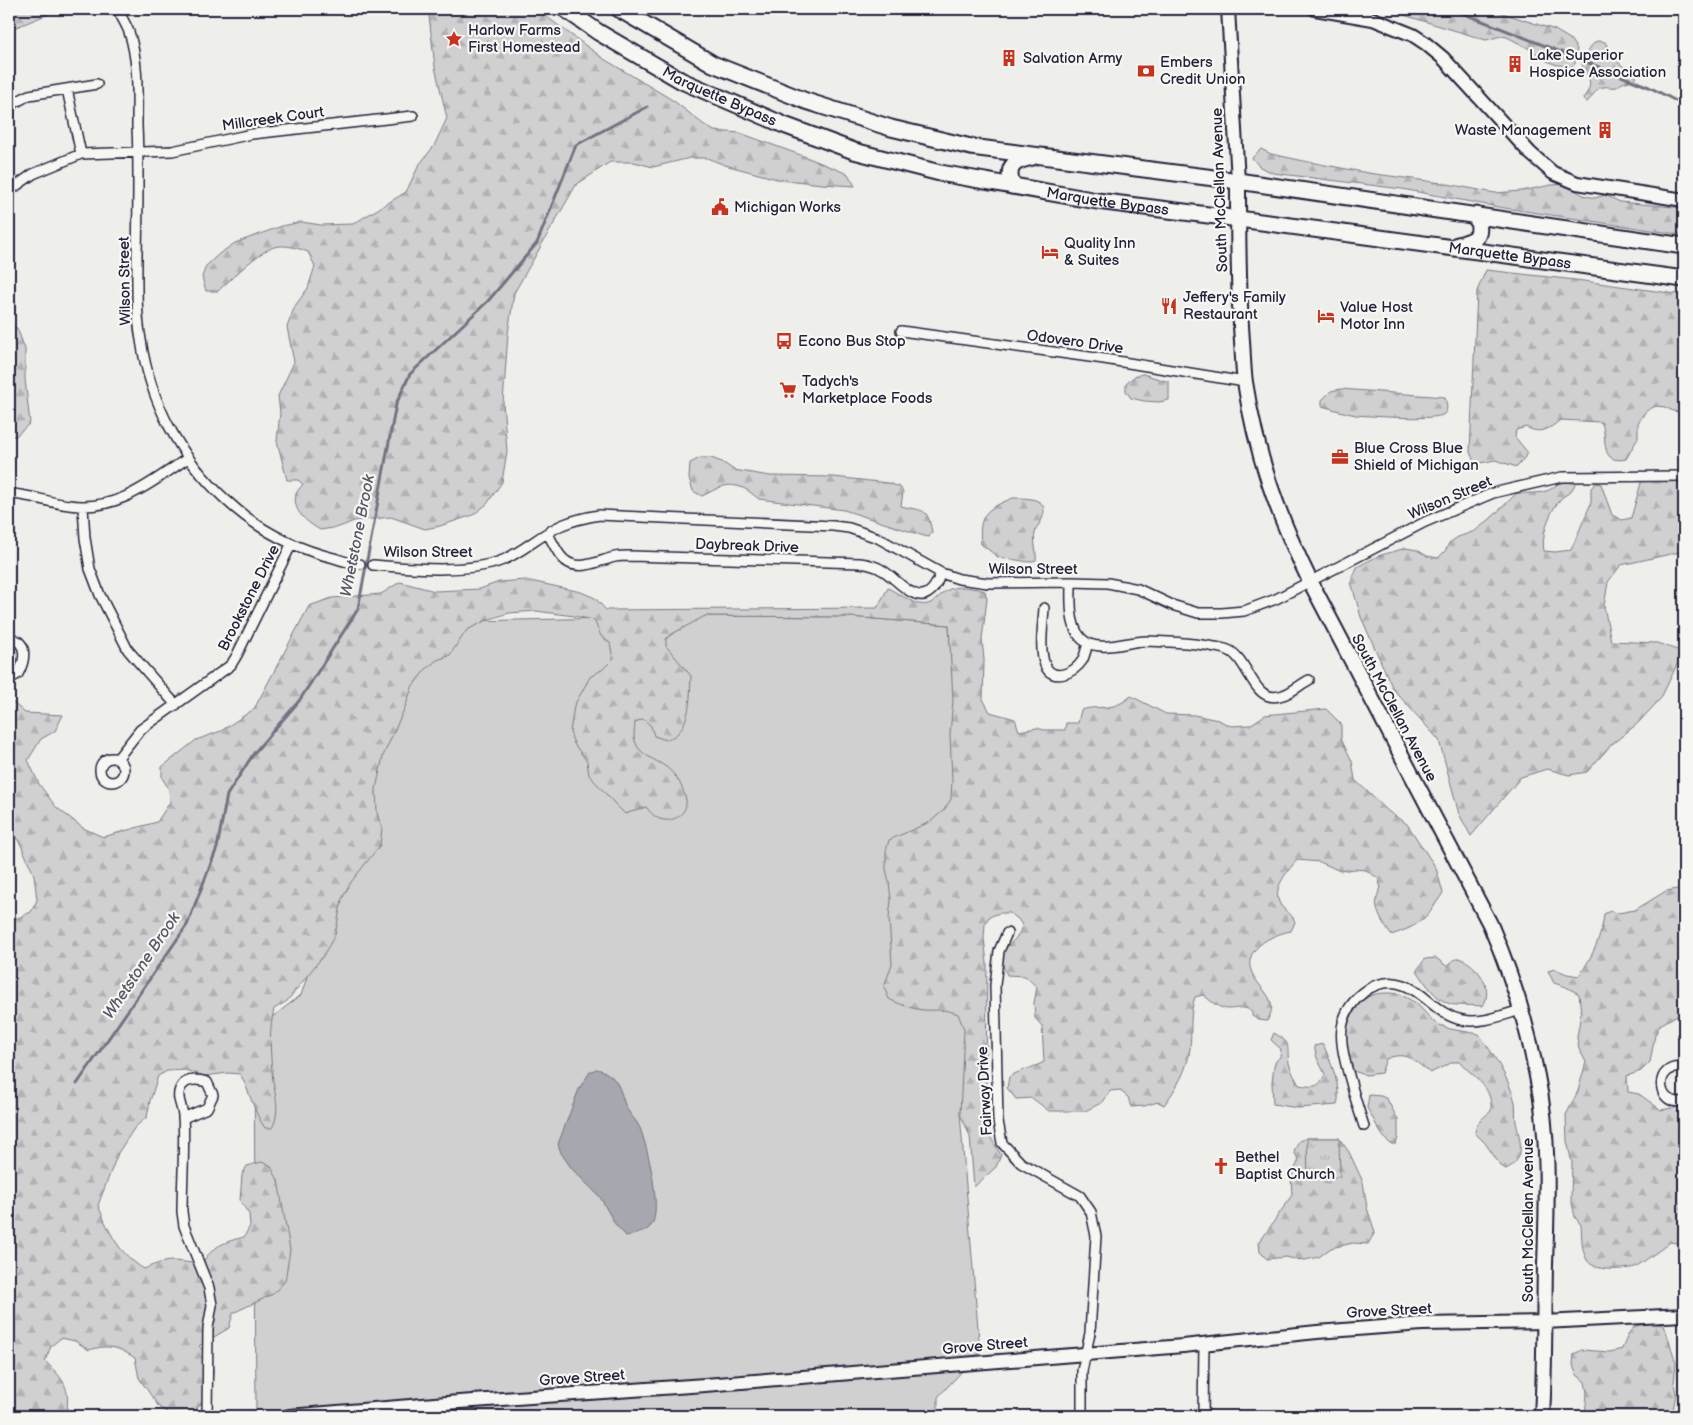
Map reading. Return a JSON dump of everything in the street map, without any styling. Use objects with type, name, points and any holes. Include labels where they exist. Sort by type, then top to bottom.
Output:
[{"type":"highway","name":"Marquette Bypass","points":[[565,9],[598,32],[682,81],[784,125],[854,151],[940,173],[1097,202],[1684,279]]},
{"type":"highway","name":"Marquette Bypass","points":[[619,9],[713,64],[806,102],[891,128],[971,147],[1238,181],[1684,246]]},
{"type":"highway","points":[[1012,186],[1009,176],[1013,164],[1020,160],[1042,156]]},
{"type":"highway","points":[[1451,247],[1473,240],[1480,232],[1476,215]]},
{"type":"main road","name":"South McClellan Avenue","points":[[1228,9],[1238,181],[1240,315],[1245,382],[1257,441],[1272,495],[1289,538],[1310,581],[1490,924],[1522,1010],[1538,1078],[1547,1156],[1542,1416]]},
{"type":"main road","points":[[1315,9],[1373,19],[1408,32],[1425,43],[1443,58],[1530,153],[1545,167],[1560,177],[1577,184],[1684,200]]},
{"type":"main road","name":"Grove Street","points":[[290,1416],[459,1402],[670,1388],[1422,1324],[1544,1322],[1684,1315]]},
{"type":"street","name":"Wilson Street","points":[[117,9],[128,30],[134,49],[138,152],[137,294],[141,340],[154,393],[169,426],[188,458],[212,487],[234,508],[260,528],[292,544],[326,556],[360,564]]},
{"type":"street","points":[[9,106],[29,95],[97,84]]},
{"type":"street","points":[[9,191],[33,174],[82,154],[68,89]]},
{"type":"street","name":"Millcreek Court","points":[[82,154],[172,151],[252,134],[413,116]]},
{"type":"street","name":"Odovero Drive","points":[[901,331],[1104,359],[1245,382]]},
{"type":"street","points":[[9,494],[83,506],[94,506],[135,494],[188,458]]},
{"type":"street","name":"Wilson Street","points":[[373,565],[466,568],[486,565],[515,554],[561,526],[576,520],[599,515],[833,526],[849,528],[878,538],[942,574],[959,579],[988,583],[1108,583],[1138,589],[1172,605],[1198,613],[1222,613],[1244,611],[1276,599],[1425,522],[1493,494],[1562,477],[1684,476]]},
{"type":"street","points":[[83,506],[85,538],[90,568],[100,595],[128,650],[176,705]]},
{"type":"street","name":"Daybreak Drive","points":[[548,534],[560,556],[573,565],[582,566],[594,565],[616,557],[632,556],[860,563],[882,569],[911,592],[918,595],[928,594],[942,574]]},
{"type":"street","name":"Brookstone Drive","points":[[117,759],[140,730],[231,665],[292,544]]},
{"type":"street","points":[[1071,582],[1071,613],[1073,623],[1085,641],[1095,646],[1112,646],[1144,641],[1191,643],[1228,650],[1237,656],[1255,686],[1263,693],[1272,696],[1283,696],[1309,680]]},
{"type":"street","points":[[1044,608],[1042,657],[1045,667],[1050,673],[1059,675],[1076,668],[1082,660],[1088,643]]},
{"type":"street","points":[[9,638],[14,639],[22,646],[25,656],[18,674],[9,679]]},
{"type":"street","name":"Fairway Drive","points":[[1007,933],[999,951],[995,985],[998,1121],[1002,1143],[1021,1164],[1080,1196],[1091,1212],[1096,1236],[1090,1333],[1082,1371],[1082,1416]]},
{"type":"street","points":[[1364,1126],[1340,1040],[1349,1008],[1356,998],[1368,989],[1391,982],[1404,985],[1418,992],[1436,1009],[1447,1016],[1470,1022],[1522,1010]]},
{"type":"street","points":[[1684,1068],[1676,1067],[1664,1074],[1661,1087],[1668,1098],[1674,1101],[1684,1100]]},
{"type":"street","points":[[183,1118],[207,1108],[213,1095],[207,1082],[196,1079],[187,1081],[180,1088],[179,1095],[179,1105],[183,1118],[182,1212],[184,1226],[209,1288],[212,1305],[208,1328],[207,1416]]},
{"type":"street","points":[[1202,1416],[1204,1344]]},
{"type":"green space","points":[[9,9],[61,9],[9,30]]},
{"type":"green space","points":[[424,9],[536,9],[604,59],[674,101],[714,131],[740,133],[806,157],[848,174],[855,186],[777,179],[725,165],[707,158],[690,158],[653,167],[634,162],[610,162],[576,185],[514,293],[508,334],[503,403],[507,451],[502,482],[487,504],[473,515],[425,529],[391,517],[354,521],[339,527],[320,530],[310,524],[298,511],[295,500],[296,494],[303,484],[298,480],[287,480],[277,441],[280,413],[278,396],[294,362],[287,327],[295,306],[308,288],[315,266],[308,252],[291,247],[278,246],[253,260],[218,291],[206,291],[202,277],[206,266],[235,243],[282,226],[301,222],[321,225],[353,224],[406,192],[419,165],[434,146],[447,118],[435,67],[429,16]]},
{"type":"green space","points":[[1384,9],[1490,9],[1555,30],[1570,39],[1577,49],[1575,64],[1570,67],[1557,65],[1507,37],[1501,36],[1486,40]]},
{"type":"green space","points":[[1597,41],[1605,42],[1615,60],[1637,77],[1617,87],[1601,87],[1587,102],[1583,98],[1589,89],[1590,82],[1582,65],[1590,48]]},
{"type":"green space","points":[[1261,149],[1271,154],[1304,161],[1495,193],[1565,184],[1583,195],[1595,198],[1605,195],[1620,202],[1684,208],[1684,235],[1498,207],[1402,189],[1273,173],[1260,167],[1252,158]]},
{"type":"green space","points":[[1486,270],[1684,295],[1684,413],[1656,406],[1646,411],[1638,423],[1638,438],[1626,459],[1617,460],[1611,458],[1607,453],[1601,422],[1560,420],[1540,431],[1526,427],[1516,430],[1515,437],[1528,453],[1517,467],[1495,460],[1475,464],[1470,452],[1477,291]]},
{"type":"green space","points":[[9,325],[17,328],[25,349],[25,379],[30,423],[16,436],[9,436]]},
{"type":"green space","points":[[1143,374],[1169,382],[1169,400],[1159,402],[1131,398],[1126,391],[1126,383],[1135,376]]},
{"type":"green space","points":[[1341,389],[1445,397],[1447,406],[1444,414],[1439,416],[1402,418],[1356,415],[1322,406],[1322,400],[1331,391]]},
{"type":"green space","points":[[700,458],[711,458],[722,462],[734,470],[770,476],[834,477],[888,483],[900,487],[903,492],[901,506],[920,510],[926,514],[932,532],[929,537],[844,510],[759,499],[747,490],[732,485],[722,487],[702,496],[693,491],[689,478],[690,463]]},
{"type":"green space","points":[[1643,476],[1684,478],[1684,551],[1621,565],[1608,582],[1604,606],[1611,641],[1657,643],[1683,652],[1661,698],[1638,723],[1611,745],[1587,772],[1569,775],[1547,769],[1521,777],[1471,836],[1459,814],[1439,740],[1393,689],[1361,617],[1351,582],[1357,567],[1378,556],[1406,548],[1438,558],[1446,550],[1449,543],[1458,537],[1475,531],[1517,493],[1543,492],[1561,482],[1575,484],[1571,491],[1559,501],[1552,512],[1543,545],[1544,551],[1571,550],[1591,503],[1591,488],[1596,483],[1601,484],[1612,515],[1622,520],[1631,518]]},
{"type":"green space","points":[[1013,498],[1035,500],[1043,505],[1043,516],[1035,537],[1036,560],[1029,562],[998,557],[981,544],[981,526],[986,514],[990,509]]},
{"type":"green space","points":[[526,580],[581,592],[595,598],[606,610],[877,608],[888,588],[912,601],[924,605],[931,603],[950,589],[965,587],[985,591],[987,599],[982,639],[984,660],[983,699],[990,712],[1015,719],[1019,731],[1037,728],[1065,730],[1066,723],[1078,723],[1081,710],[1118,705],[1131,696],[1166,714],[1194,715],[1218,720],[1231,726],[1250,725],[1265,715],[1326,709],[1341,724],[1341,739],[1352,761],[1355,780],[1389,812],[1407,824],[1436,868],[1443,893],[1422,920],[1410,928],[1391,935],[1378,912],[1377,900],[1381,888],[1378,878],[1366,870],[1340,871],[1320,862],[1297,860],[1281,882],[1277,895],[1283,908],[1295,922],[1291,931],[1268,939],[1255,950],[1251,957],[1252,973],[1272,1006],[1267,1021],[1259,1020],[1252,1016],[1252,1011],[1245,1008],[1225,1009],[1203,995],[1195,997],[1192,1009],[1190,1048],[1187,1064],[1177,1085],[1164,1105],[1158,1102],[1131,1107],[1128,1097],[1119,1090],[1110,1091],[1103,1102],[1085,1111],[1049,1111],[1032,1098],[1016,1099],[1007,1088],[1009,1077],[1044,1062],[1042,1026],[1035,1018],[1034,1003],[1037,987],[1025,976],[1007,975],[1003,965],[1002,957],[1004,952],[1020,932],[1022,925],[1010,913],[999,913],[989,917],[985,924],[984,938],[987,963],[986,1091],[982,1123],[1001,1155],[996,1167],[974,1187],[970,1136],[960,1114],[964,1029],[958,1014],[944,1010],[919,1009],[901,1004],[889,999],[884,987],[892,964],[889,918],[891,900],[886,869],[886,851],[889,840],[930,822],[944,810],[951,799],[950,734],[953,700],[949,625],[850,617],[705,616],[672,634],[666,639],[666,646],[691,676],[689,707],[685,722],[677,734],[666,740],[654,736],[651,726],[643,719],[635,722],[634,734],[635,741],[640,750],[670,770],[683,790],[686,804],[683,812],[673,819],[664,820],[651,813],[646,807],[625,814],[589,775],[587,761],[574,744],[570,732],[574,706],[590,677],[603,669],[613,659],[610,643],[601,636],[594,620],[536,611],[509,613],[487,620],[467,630],[449,656],[437,660],[425,670],[412,687],[383,756],[376,789],[377,813],[382,828],[380,845],[351,882],[342,899],[335,935],[323,956],[287,1001],[274,1009],[270,1048],[277,1107],[272,1128],[265,1128],[254,1108],[240,1074],[228,1073],[204,1076],[185,1070],[167,1071],[158,1076],[147,1117],[135,1127],[118,1153],[98,1205],[115,1241],[127,1256],[144,1269],[169,1261],[202,1263],[210,1252],[231,1241],[244,1237],[250,1226],[249,1214],[240,1201],[242,1175],[247,1166],[261,1162],[270,1165],[278,1180],[290,1250],[285,1281],[273,1294],[233,1313],[229,1328],[199,1346],[211,1362],[213,1376],[208,1391],[191,1416],[168,1413],[159,1407],[139,1378],[135,1358],[129,1354],[108,1347],[89,1350],[75,1341],[61,1338],[51,1346],[45,1361],[61,1379],[67,1391],[66,1415],[9,1416],[9,918],[18,918],[31,912],[37,900],[34,875],[21,845],[9,827],[9,699],[25,713],[63,715],[55,731],[41,739],[28,760],[39,784],[56,807],[83,828],[103,837],[157,822],[170,802],[169,789],[162,778],[162,767],[196,740],[221,731],[254,709],[309,606],[332,598],[381,594],[400,582],[435,591],[480,589],[499,582]]},
{"type":"green space","points":[[705,616],[850,617],[949,625],[972,981],[960,1114],[980,1352],[938,1397],[938,1416],[256,1416],[254,1031],[301,995],[423,622]]},
{"type":"green space","points":[[1684,888],[1684,1011],[1660,1025],[1655,1035],[1650,1062],[1641,1071],[1627,1076],[1628,1092],[1639,1094],[1661,1110],[1684,1106],[1684,1244],[1670,1242],[1635,1267],[1616,1269],[1596,1267],[1585,1256],[1581,1225],[1575,1217],[1571,1198],[1572,1163],[1567,1141],[1566,1115],[1578,1091],[1586,1062],[1579,1049],[1577,1037],[1581,1013],[1579,994],[1554,983],[1548,971],[1555,969],[1579,976],[1596,946],[1604,914],[1610,911],[1618,913],[1635,910],[1666,891]]},
{"type":"green space","points":[[1436,958],[1448,967],[1453,960],[1460,958],[1473,966],[1482,978],[1487,992],[1483,1006],[1450,1004],[1435,995],[1417,970],[1425,959]]},
{"type":"green space","points":[[1376,994],[1400,994],[1416,1003],[1435,1023],[1450,1029],[1479,1034],[1505,1075],[1515,1102],[1520,1148],[1517,1160],[1513,1165],[1506,1169],[1501,1166],[1485,1143],[1475,1133],[1478,1123],[1491,1111],[1491,1102],[1482,1083],[1460,1062],[1453,1062],[1430,1073],[1410,1058],[1399,1056],[1386,1059],[1381,1073],[1366,1075],[1353,1071],[1347,1050],[1346,1037],[1352,1014],[1368,997]]},
{"type":"green space","points":[[1274,1033],[1288,1045],[1290,1066],[1299,1085],[1315,1086],[1323,1079],[1325,1074],[1317,1058],[1314,1046],[1323,1044],[1337,1082],[1337,1105],[1298,1108],[1273,1104],[1272,1082],[1274,1066],[1280,1057],[1281,1049],[1271,1040]]},
{"type":"green space","points":[[1369,1095],[1381,1096],[1387,1099],[1398,1120],[1396,1144],[1391,1144],[1383,1136],[1367,1108]]},
{"type":"green space","points":[[1307,1138],[1339,1138],[1349,1152],[1363,1182],[1367,1208],[1375,1232],[1368,1244],[1353,1243],[1331,1248],[1319,1257],[1305,1260],[1286,1257],[1267,1259],[1260,1252],[1259,1243],[1292,1195],[1291,1177],[1299,1160],[1294,1152],[1299,1141]]},
{"type":"green space","points":[[1307,1138],[1339,1138],[1340,1177],[1308,1178]]},
{"type":"green space","points":[[1651,1323],[1664,1325],[1676,1363],[1674,1383],[1676,1394],[1672,1416],[1585,1416],[1587,1393],[1585,1382],[1576,1374],[1573,1365],[1574,1354],[1582,1350],[1610,1352],[1622,1349],[1627,1337],[1635,1327]]},
{"type":"shaded area","points":[[596,1069],[609,1075],[618,1085],[627,1109],[640,1128],[650,1163],[655,1193],[654,1218],[649,1228],[633,1235],[626,1236],[615,1224],[600,1197],[572,1169],[561,1153],[558,1144],[579,1089],[590,1072]]},
{"type":"waterway","name":"Whetstone Brook","points":[[1452,9],[1649,87],[1684,105]]},
{"type":"waterway","name":"Whetstone Brook","points":[[77,1084],[187,925],[217,848],[227,795],[254,753],[299,701],[358,609],[396,404],[410,374],[488,301],[537,243],[576,145],[647,107]]},
{"type":"place","name":"Harlow Farms First Homestead","points":[[454,39]]},
{"type":"place","name":"Salvation Army","points":[[1009,58]]},
{"type":"place","name":"Lake Superior Hospice Association","points":[[1515,64]]},
{"type":"place","name":"Embers Credit Union","points":[[1146,71]]},
{"type":"place","name":"Waste Management","points":[[1605,130]]},
{"type":"place","name":"Michigan Works","points":[[720,207]]},
{"type":"place","name":"Quality Inn & Suites","points":[[1050,252]]},
{"type":"place","name":"Jeffery's Family Restaurant","points":[[1169,306]]},
{"type":"place","name":"Value Host Motor Inn","points":[[1326,316]]},
{"type":"place","name":"Econo Bus Stop","points":[[784,341]]},
{"type":"place","name":"Tadych's Marketplace Foods","points":[[788,390]]},
{"type":"place","name":"Blue Cross Blue Shield of Michigan","points":[[1340,457]]},
{"type":"place","name":"Bethel Baptist Church","points":[[1221,1166]]}]
